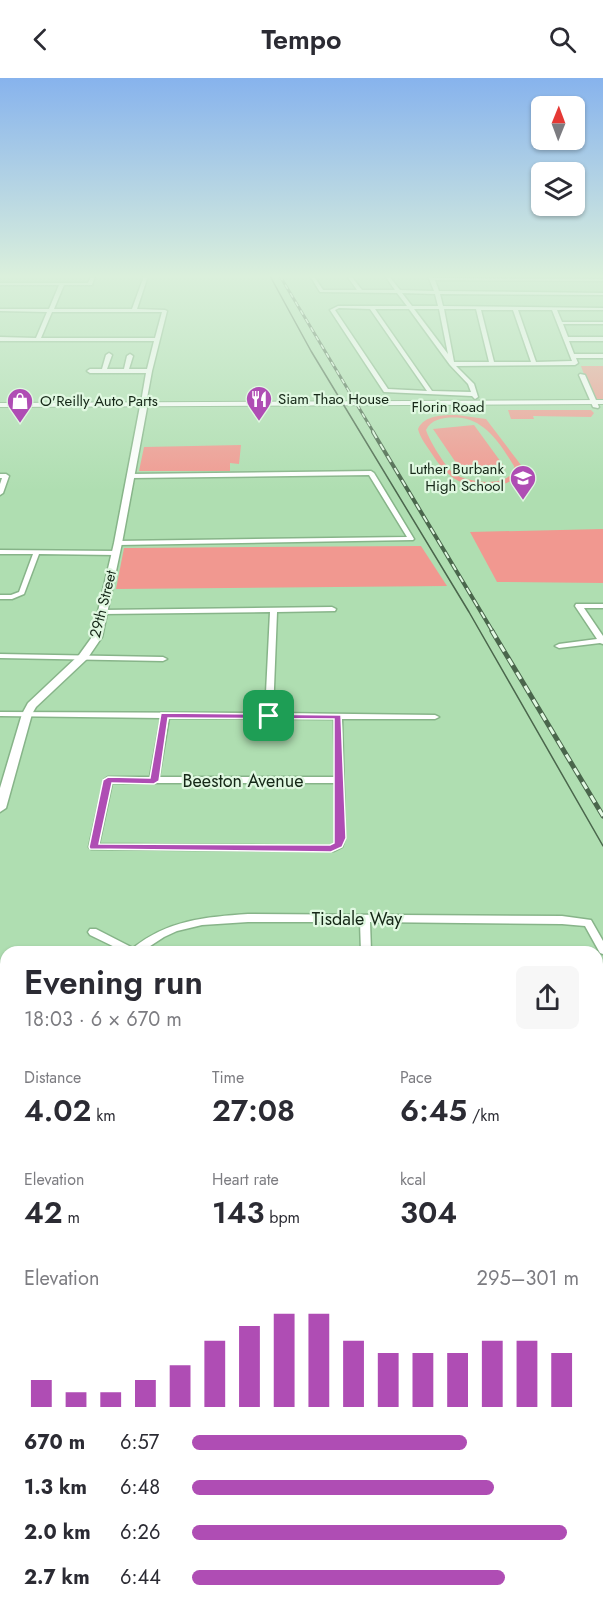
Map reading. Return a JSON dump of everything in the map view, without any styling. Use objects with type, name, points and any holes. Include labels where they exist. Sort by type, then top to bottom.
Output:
[{"type":"main road","name":"Florin Road","points":[[143,406],[478,403],[599,405]]},
{"type":"main road","points":[[468,407],[478,403]]},
{"type":"main road","name":"Florin Road","points":[[0,405],[468,407],[599,405]]},
{"type":"street","points":[[143,406],[155,348]]},
{"type":"street","points":[[357,348],[386,391],[473,394]]},
{"type":"street","points":[[400,348],[431,393]]},
{"type":"street","points":[[440,348],[471,384],[478,403]]},
{"type":"street","points":[[448,348],[452,363]]},
{"type":"street","points":[[488,348],[492,364]]},
{"type":"street","points":[[529,348],[534,363]]},
{"type":"street","points":[[452,363],[575,363],[570,348]]},
{"type":"street","points":[[104,371],[109,356]]},
{"type":"street","points":[[126,371],[130,356]]},
{"type":"street","points":[[573,356],[603,356]]},
{"type":"street","points":[[90,371],[149,371]]},
{"type":"street","points":[[582,375],[599,405]]},
{"type":"street","name":"29th Street","points":[[0,808],[5,776],[27,714],[39,696],[84,657],[94,642],[116,553],[143,406]]},
{"type":"street","points":[[118,543],[411,539],[371,473],[131,476]]},
{"type":"street","points":[[0,476],[6,476],[0,493]]},
{"type":"street","points":[[0,552],[116,553]]},
{"type":"street","points":[[0,597],[12,597],[22,593],[38,552]]},
{"type":"street","points":[[603,606],[579,606],[603,641]]},
{"type":"street","points":[[103,612],[332,609]]},
{"type":"street","points":[[269,716],[274,610]]},
{"type":"street","points":[[559,646],[603,641]]},
{"type":"street","points":[[0,656],[163,659]]},
{"type":"street","points":[[0,714],[435,717]]},
{"type":"street","points":[[154,781],[165,715]]},
{"type":"street","points":[[338,716],[339,780]]},
{"type":"street","name":"Beeston Avenue","points":[[108,780],[154,781],[339,780],[341,838],[339,845],[331,849],[94,847],[108,780]]},
{"type":"street","name":"Tisdale Way","points":[[142,946],[152,939],[199,921],[248,918],[588,922],[601,946]]},
{"type":"street","points":[[365,920],[366,946]]},
{"type":"street","name":"Tisdale Way","points":[[93,932],[122,946]]},
{"type":"shaded area","points":[[581,366],[603,366],[603,399],[592,397]]},
{"type":"shaded area","points":[[508,410],[591,410],[594,413],[591,417],[533,416],[534,419],[511,419]]},
{"type":"shaded area","points":[[457,415],[486,419],[527,473],[506,483],[491,486],[470,485],[453,478],[439,464],[418,429],[429,418]],"holes":[[[441,419],[471,420],[486,429],[514,466],[512,473],[506,478],[488,482],[459,477],[446,465],[426,430],[432,422]]]},
{"type":"shaded area","points":[[474,425],[506,469],[463,473],[433,429]]},
{"type":"shaded area","points":[[241,445],[239,464],[230,463],[230,471],[139,471],[144,447]]},
{"type":"shaded area","points":[[603,529],[603,583],[497,582],[470,532]]},
{"type":"shaded area","points":[[421,546],[447,586],[116,589],[124,548]]},
{"type":"tram line","points":[[309,348],[469,612],[603,846]]},
{"type":"railway","points":[[323,348],[374,433]]},
{"type":"railway","points":[[373,432],[493,632]]},
{"type":"railway","points":[[492,631],[603,816]]},
{"type":"place","name":"Siam Thao House","points":[[259,422]]},
{"type":"place","name":"O'Reilly Auto Parts","points":[[20,424]]},
{"type":"place","name":"Luther Burbank High School","points":[[523,501]]},
{"type":"route","points":[[165,715],[269,716],[338,716],[341,838],[339,845],[331,849],[94,847],[108,780],[154,781],[165,715]]}]
